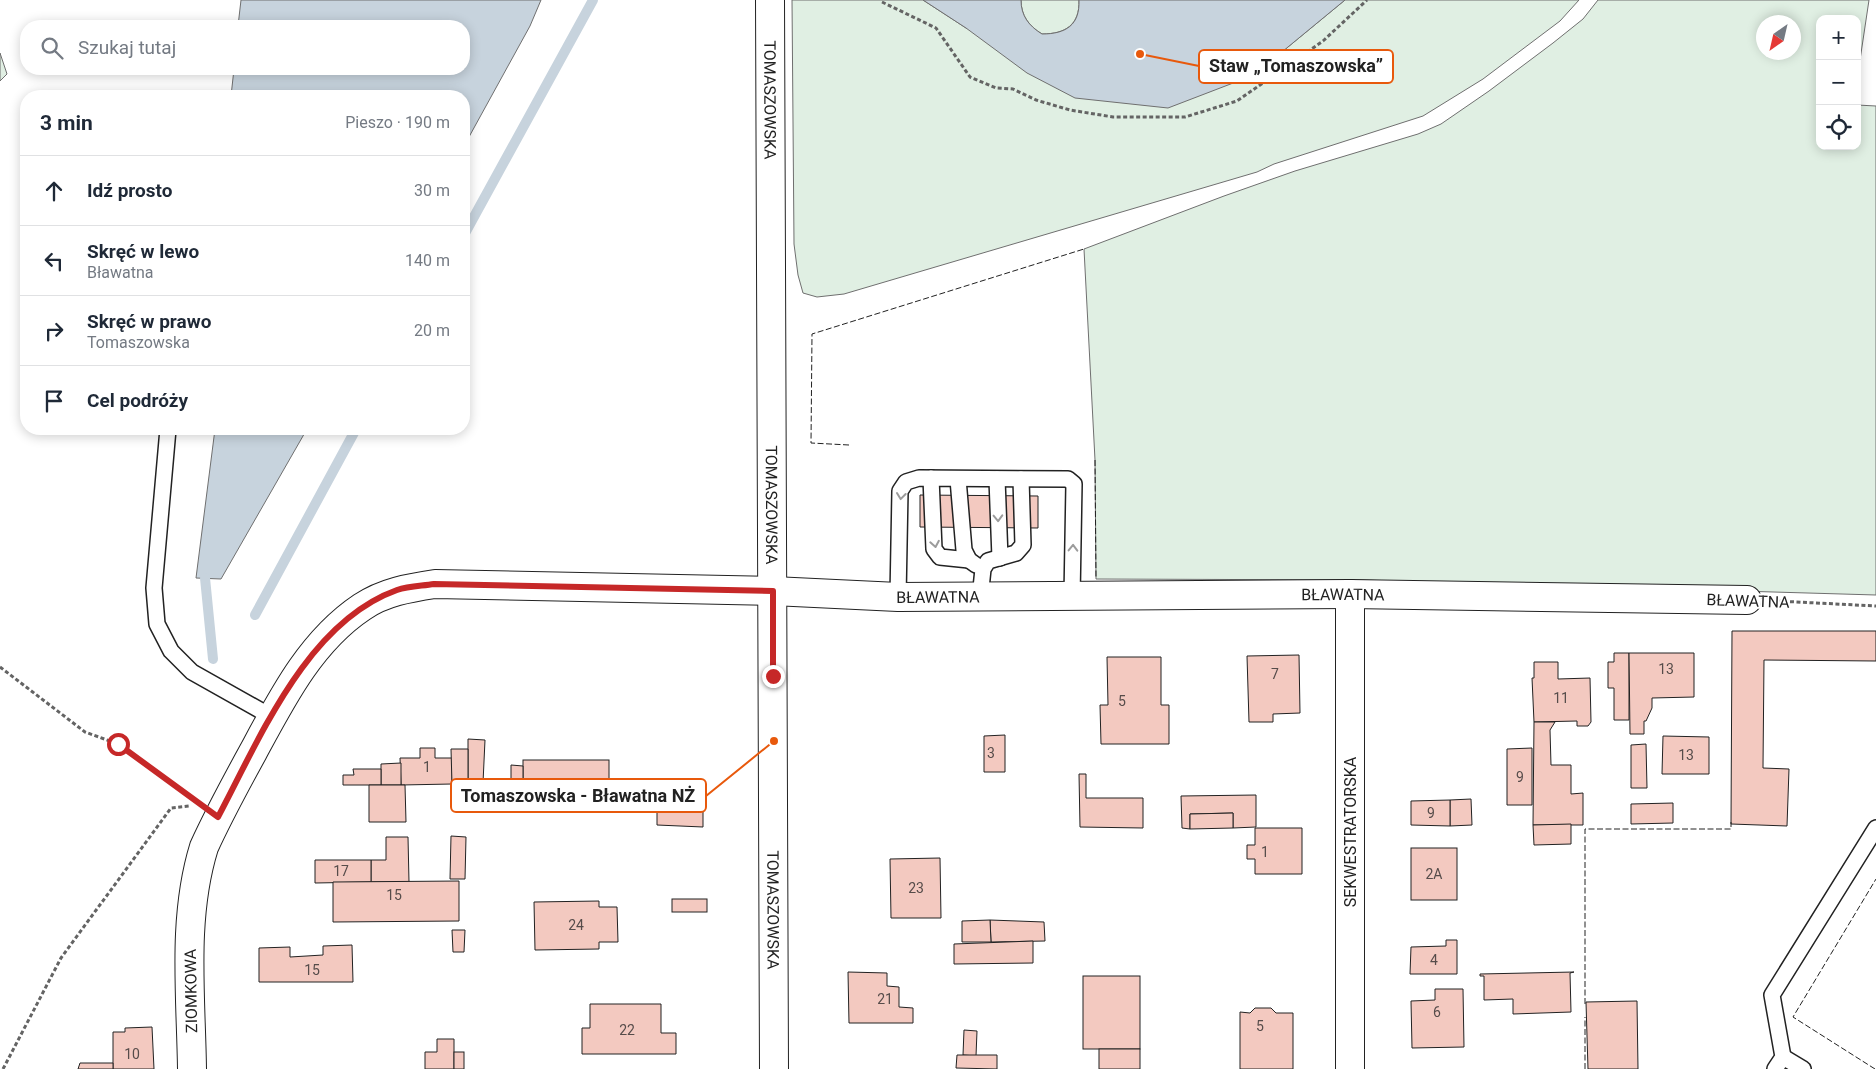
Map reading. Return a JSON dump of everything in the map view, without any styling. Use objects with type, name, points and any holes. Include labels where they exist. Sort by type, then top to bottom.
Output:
[{"type":"street","name":"TOMASZOWSKA","points":[[770,0],[770,481],[773,591],[774,1069]]},
{"type":"street","name":"BŁAWATNA","points":[[190,913],[210,811],[318,646],[337,626],[364,606],[398,590],[434,584],[773,591],[898,597],[980,598],[1350,594],[1748,600]]},
{"type":"street","name":"SEKWESTRATORSKA","points":[[1350,594],[1350,1069]]},
{"type":"street","name":"ZIOMKOWA","points":[[190,913],[192,1069]]},
{"type":"lane","points":[[167,435],[154,588],[157,624],[171,651],[192,672],[272,718]]},
{"type":"lane","points":[[931,478],[934,549],[940,557],[969,560]]},
{"type":"lane","points":[[898,597],[900,491],[906,482],[931,478],[1068,479],[1074,484],[1072,597]]},
{"type":"lane","points":[[997,478],[1000,558]]},
{"type":"lane","points":[[958,479],[964,550],[969,560],[983,570]]},
{"type":"lane","points":[[980,598],[983,570],[988,561],[1016,552],[1023,544],[1021,479]]},
{"type":"lane","points":[[1803,1069],[1779,1063],[1772,995],[1876,828]]},
{"type":"path","points":[[882,2],[936,28],[970,77],[996,88],[1013,90],[1036,100],[1070,110],[1113,118],[1185,117],[1237,101],[1323,41],[1367,0]]},
{"type":"path","name":"BŁAWATNA","points":[[1748,600],[1876,606]]},
{"type":"path","points":[[0,667],[84,732],[118,744],[210,811]]},
{"type":"path","points":[[3,1069],[61,958],[171,808],[210,811]]},
{"type":"green space","points":[[792,0],[923,0],[966,28],[1254,75],[1345,0],[1579,0],[1560,21],[1483,79],[1423,116],[1274,164],[1257,172],[844,294],[817,297],[803,293],[798,275],[794,244]]},
{"type":"green space","points":[[1021,0],[1079,0],[1079,9],[1074,22],[1070,26],[1058,32],[1042,34],[1033,28],[1024,16]]},
{"type":"green space","points":[[1598,0],[1869,0],[1861,53],[1861,15],[1816,15],[1816,150],[1861,150],[1861,105],[1876,106],[1876,595],[1361,580],[1096,579],[1095,460],[1084,249],[1295,171],[1418,134],[1441,124],[1583,19]]},
{"type":"green space","points":[[0,53],[7,74],[0,81]]},
{"type":"shaded area","points":[[241,0],[541,0],[530,26],[470,135],[470,90],[232,90],[233,75],[470,75],[470,20],[239,20]]},
{"type":"shaded area","points":[[923,0],[1021,0],[1024,16],[1033,28],[1042,34],[1051,34],[1065,30],[1074,22],[1079,9],[1079,0],[1345,0],[1254,75],[1168,108],[1075,98],[1027,73],[966,28]]},
{"type":"shaded area","points":[[214,435],[304,435],[221,579],[196,578]]},
{"type":"building","points":[[920,495],[1038,496],[1038,528],[920,527]]},
{"type":"building","points":[[1732,631],[1876,631],[1876,661],[1764,660],[1763,768],[1789,769],[1787,826],[1731,824]]},
{"type":"building","points":[[1614,653],[1629,653],[1629,720],[1614,720],[1614,688],[1608,688],[1608,662],[1614,662]]},
{"type":"building","points":[[1629,653],[1694,653],[1694,697],[1652,698],[1652,708],[1646,721],[1644,721],[1644,734],[1630,734]]},
{"type":"building","points":[[1299,655],[1300,713],[1273,714],[1273,722],[1249,722],[1247,656]]},
{"type":"building","points":[[1107,657],[1161,657],[1161,705],[1169,705],[1169,744],[1101,744],[1100,705],[1108,705]]},
{"type":"building","points":[[1534,662],[1558,662],[1558,679],[1590,678],[1591,722],[1588,726],[1577,726],[1577,721],[1534,722],[1532,678],[1534,678]]},
{"type":"building","points":[[1534,722],[1555,722],[1550,730],[1551,765],[1571,765],[1571,794],[1583,793],[1583,825],[1533,825]]},
{"type":"building","points":[[1005,735],[1005,772],[984,772],[984,736]]},
{"type":"building","points":[[1663,736],[1709,737],[1709,774],[1662,774]]},
{"type":"building","points":[[468,739],[485,740],[483,783],[468,783]]},
{"type":"building","points":[[1646,744],[1647,788],[1631,788],[1631,745]]},
{"type":"building","points":[[420,748],[435,748],[435,758],[452,758],[452,784],[401,785],[400,758],[420,758]]},
{"type":"building","points":[[1532,748],[1532,805],[1507,805],[1507,749]]},
{"type":"building","points":[[451,749],[468,749],[468,783],[452,784]]},
{"type":"building","points":[[523,760],[609,760],[609,783],[523,783]]},
{"type":"building","points":[[401,763],[401,785],[381,785],[381,764]]},
{"type":"building","points":[[511,765],[523,766],[523,782],[511,783]]},
{"type":"building","points":[[353,769],[381,769],[381,785],[343,785],[343,775],[354,775]]},
{"type":"building","points":[[1079,774],[1086,774],[1086,798],[1143,798],[1143,828],[1080,827]]},
{"type":"building","points":[[657,783],[703,783],[703,827],[657,825]]},
{"type":"building","points":[[369,785],[405,785],[406,822],[369,822]]},
{"type":"building","points":[[1256,795],[1256,827],[1233,828],[1233,813],[1190,814],[1190,829],[1182,828],[1181,796]]},
{"type":"building","points":[[1471,799],[1472,825],[1450,826],[1450,800]]},
{"type":"building","points":[[1450,800],[1450,826],[1411,825],[1411,801]]},
{"type":"building","points":[[1673,803],[1673,823],[1631,824],[1631,804]]},
{"type":"building","points":[[1233,813],[1233,828],[1190,829],[1190,814]]},
{"type":"building","points":[[1571,824],[1571,844],[1534,845],[1533,825]]},
{"type":"building","points":[[1255,828],[1302,828],[1302,874],[1255,874],[1255,859],[1247,859],[1247,845],[1255,845]]},
{"type":"building","points":[[451,836],[466,837],[465,879],[450,879]]},
{"type":"building","points":[[386,837],[408,837],[409,882],[371,882],[371,860],[386,860]]},
{"type":"building","points":[[1411,848],[1457,848],[1457,900],[1411,900]]},
{"type":"building","points":[[940,858],[941,918],[891,918],[890,859]]},
{"type":"building","points":[[315,860],[371,860],[371,882],[315,883]]},
{"type":"building","points":[[459,881],[459,921],[333,922],[333,882]]},
{"type":"building","points":[[672,899],[707,899],[707,912],[672,912]]},
{"type":"building","points":[[599,901],[599,907],[617,907],[618,942],[599,942],[599,949],[535,950],[534,902]]},
{"type":"building","points":[[990,920],[1044,922],[1045,941],[991,942]]},
{"type":"building","points":[[990,920],[991,942],[962,942],[962,921]]},
{"type":"building","points":[[452,930],[465,930],[464,952],[453,952]]},
{"type":"building","points":[[1446,940],[1457,940],[1457,974],[1410,974],[1411,947],[1446,946]]},
{"type":"building","points":[[1033,941],[1033,963],[954,964],[954,944]]},
{"type":"building","points":[[352,945],[353,982],[259,982],[259,948],[290,947],[290,957],[323,955],[323,946]]},
{"type":"building","points":[[848,972],[887,973],[887,986],[899,987],[899,1007],[913,1008],[913,1023],[849,1023]]},
{"type":"building","points":[[1574,972],[1570,973],[1571,1012],[1513,1014],[1513,999],[1484,1000],[1484,976],[1480,976],[1480,974]]},
{"type":"building","points":[[1083,976],[1140,976],[1140,1049],[1083,1049]]},
{"type":"building","points":[[1435,989],[1463,989],[1464,1047],[1412,1048],[1411,1001],[1435,1000]]},
{"type":"building","points":[[1637,1001],[1638,1069],[1588,1069],[1586,1002]]},
{"type":"building","points":[[590,1004],[661,1004],[661,1033],[676,1033],[676,1054],[582,1054],[582,1028],[590,1028]]},
{"type":"building","points":[[1255,1008],[1271,1008],[1276,1013],[1293,1013],[1293,1069],[1240,1069],[1240,1012],[1250,1013]]},
{"type":"building","points":[[152,1027],[154,1069],[113,1069],[113,1032],[125,1032],[125,1028]]},
{"type":"building","points":[[964,1030],[977,1031],[976,1056],[963,1055]]},
{"type":"building","points":[[437,1039],[454,1039],[454,1069],[425,1069],[425,1052],[437,1052]]},
{"type":"building","points":[[1099,1049],[1140,1049],[1140,1069],[1099,1069]]},
{"type":"building","points":[[454,1052],[464,1052],[464,1069],[454,1069]]},
{"type":"building","points":[[957,1055],[997,1055],[997,1069],[956,1068]]},
{"type":"building","points":[[80,1063],[113,1063],[113,1069],[78,1069]]},
{"type":"waterway","points":[[470,224],[593,0]]},
{"type":"waterway","points":[[255,615],[353,435]]},
{"type":"waterway","points":[[205,578],[213,659]]},
{"type":"fence","points":[[849,445],[811,443],[812,334],[1084,249]]},
{"type":"fence","points":[[1095,460],[1096,579]]},
{"type":"fence","points":[[1585,1004],[1585,829],[1731,829],[1731,822]]},
{"type":"fence","points":[[1875,1069],[1793,1017],[1876,879]]},
{"type":"fence","points":[[1585,1017],[1585,1069]]},
{"type":"place","name":"Staw „Tomaszowska”","points":[[1140,54]]},
{"type":"place","name":"Tomaszowska - Bławatna NŻ","points":[[774,741]]},
{"type":"route","points":[[118,744],[218,817],[272,718],[318,646],[337,626],[364,606],[398,590],[434,584],[773,591],[773,676]]}]
